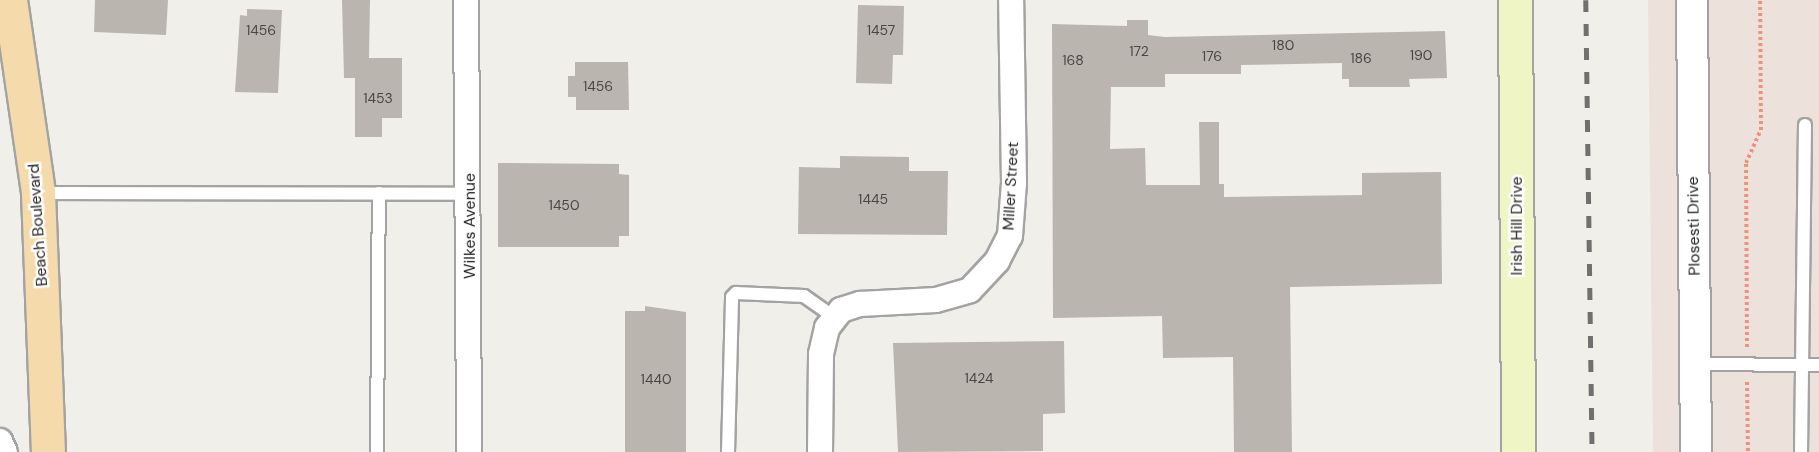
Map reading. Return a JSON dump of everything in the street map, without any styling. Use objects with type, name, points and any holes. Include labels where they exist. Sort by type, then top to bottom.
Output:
[{"type":"main road","name":"Beach Boulevard","points":[[10,0],[38,193],[48,452]]},
{"type":"main road","name":"Irish Hill Drive","points":[[1515,0],[1518,452]]},
{"type":"street","name":"Wilkes Avenue","points":[[466,0],[470,194],[469,452]]},
{"type":"street","name":"Miller Street","points":[[835,318],[841,310],[860,304],[936,300],[970,290],[996,261],[1010,236],[1014,183],[1011,0]]},
{"type":"street","name":"Plosesti Drive","points":[[1692,0],[1696,452]]},
{"type":"street","points":[[820,452],[821,354],[827,328],[835,318]]},
{"type":"street","points":[[0,441],[5,452]]},
{"type":"lane","points":[[1802,452],[1805,124]]},
{"type":"lane","points":[[38,193],[470,194]]},
{"type":"lane","points":[[377,452],[379,193]]},
{"type":"lane","points":[[728,452],[732,297],[736,293],[804,296],[835,318]]},
{"type":"lane","points":[[1695,364],[1819,365]]},
{"type":"path","points":[[1748,452],[1746,163],[1761,130],[1760,0]]},
{"type":"shaded area","points":[[1648,0],[1819,0],[1819,452],[1653,452]]},
{"type":"building","points":[[95,0],[168,0],[166,35],[94,32]]},
{"type":"building","points":[[342,0],[370,0],[369,58],[402,58],[402,118],[382,118],[382,137],[355,137],[355,78],[344,78]]},
{"type":"building","points":[[858,5],[904,6],[903,55],[893,55],[892,84],[856,83]]},
{"type":"building","points":[[247,9],[282,10],[278,93],[235,92],[240,15],[247,16]]},
{"type":"building","points":[[1127,20],[1148,20],[1148,35],[1165,37],[1445,31],[1447,78],[1409,79],[1410,87],[1349,87],[1349,79],[1342,79],[1342,63],[1241,65],[1241,74],[1165,74],[1165,87],[1111,87],[1110,149],[1145,148],[1146,185],[1200,185],[1199,122],[1219,122],[1219,184],[1224,184],[1224,197],[1362,195],[1362,173],[1441,172],[1442,284],[1290,287],[1292,452],[1234,452],[1233,357],[1163,358],[1162,316],[1053,318],[1052,24],[1127,26]]},
{"type":"building","points":[[575,62],[628,62],[629,110],[576,110],[576,97],[568,97],[568,76],[575,76]]},
{"type":"building","points":[[840,156],[909,157],[909,171],[948,171],[947,235],[798,234],[799,167],[840,168]]},
{"type":"building","points":[[498,163],[619,164],[619,174],[629,175],[629,236],[619,236],[619,247],[498,247]]},
{"type":"building","points":[[645,306],[686,312],[686,452],[625,452],[625,311],[645,311]]},
{"type":"building","points":[[1064,341],[1065,413],[1043,414],[1043,451],[898,452],[893,343]]},
{"type":"railway","points":[[1586,0],[1592,452]]}]
